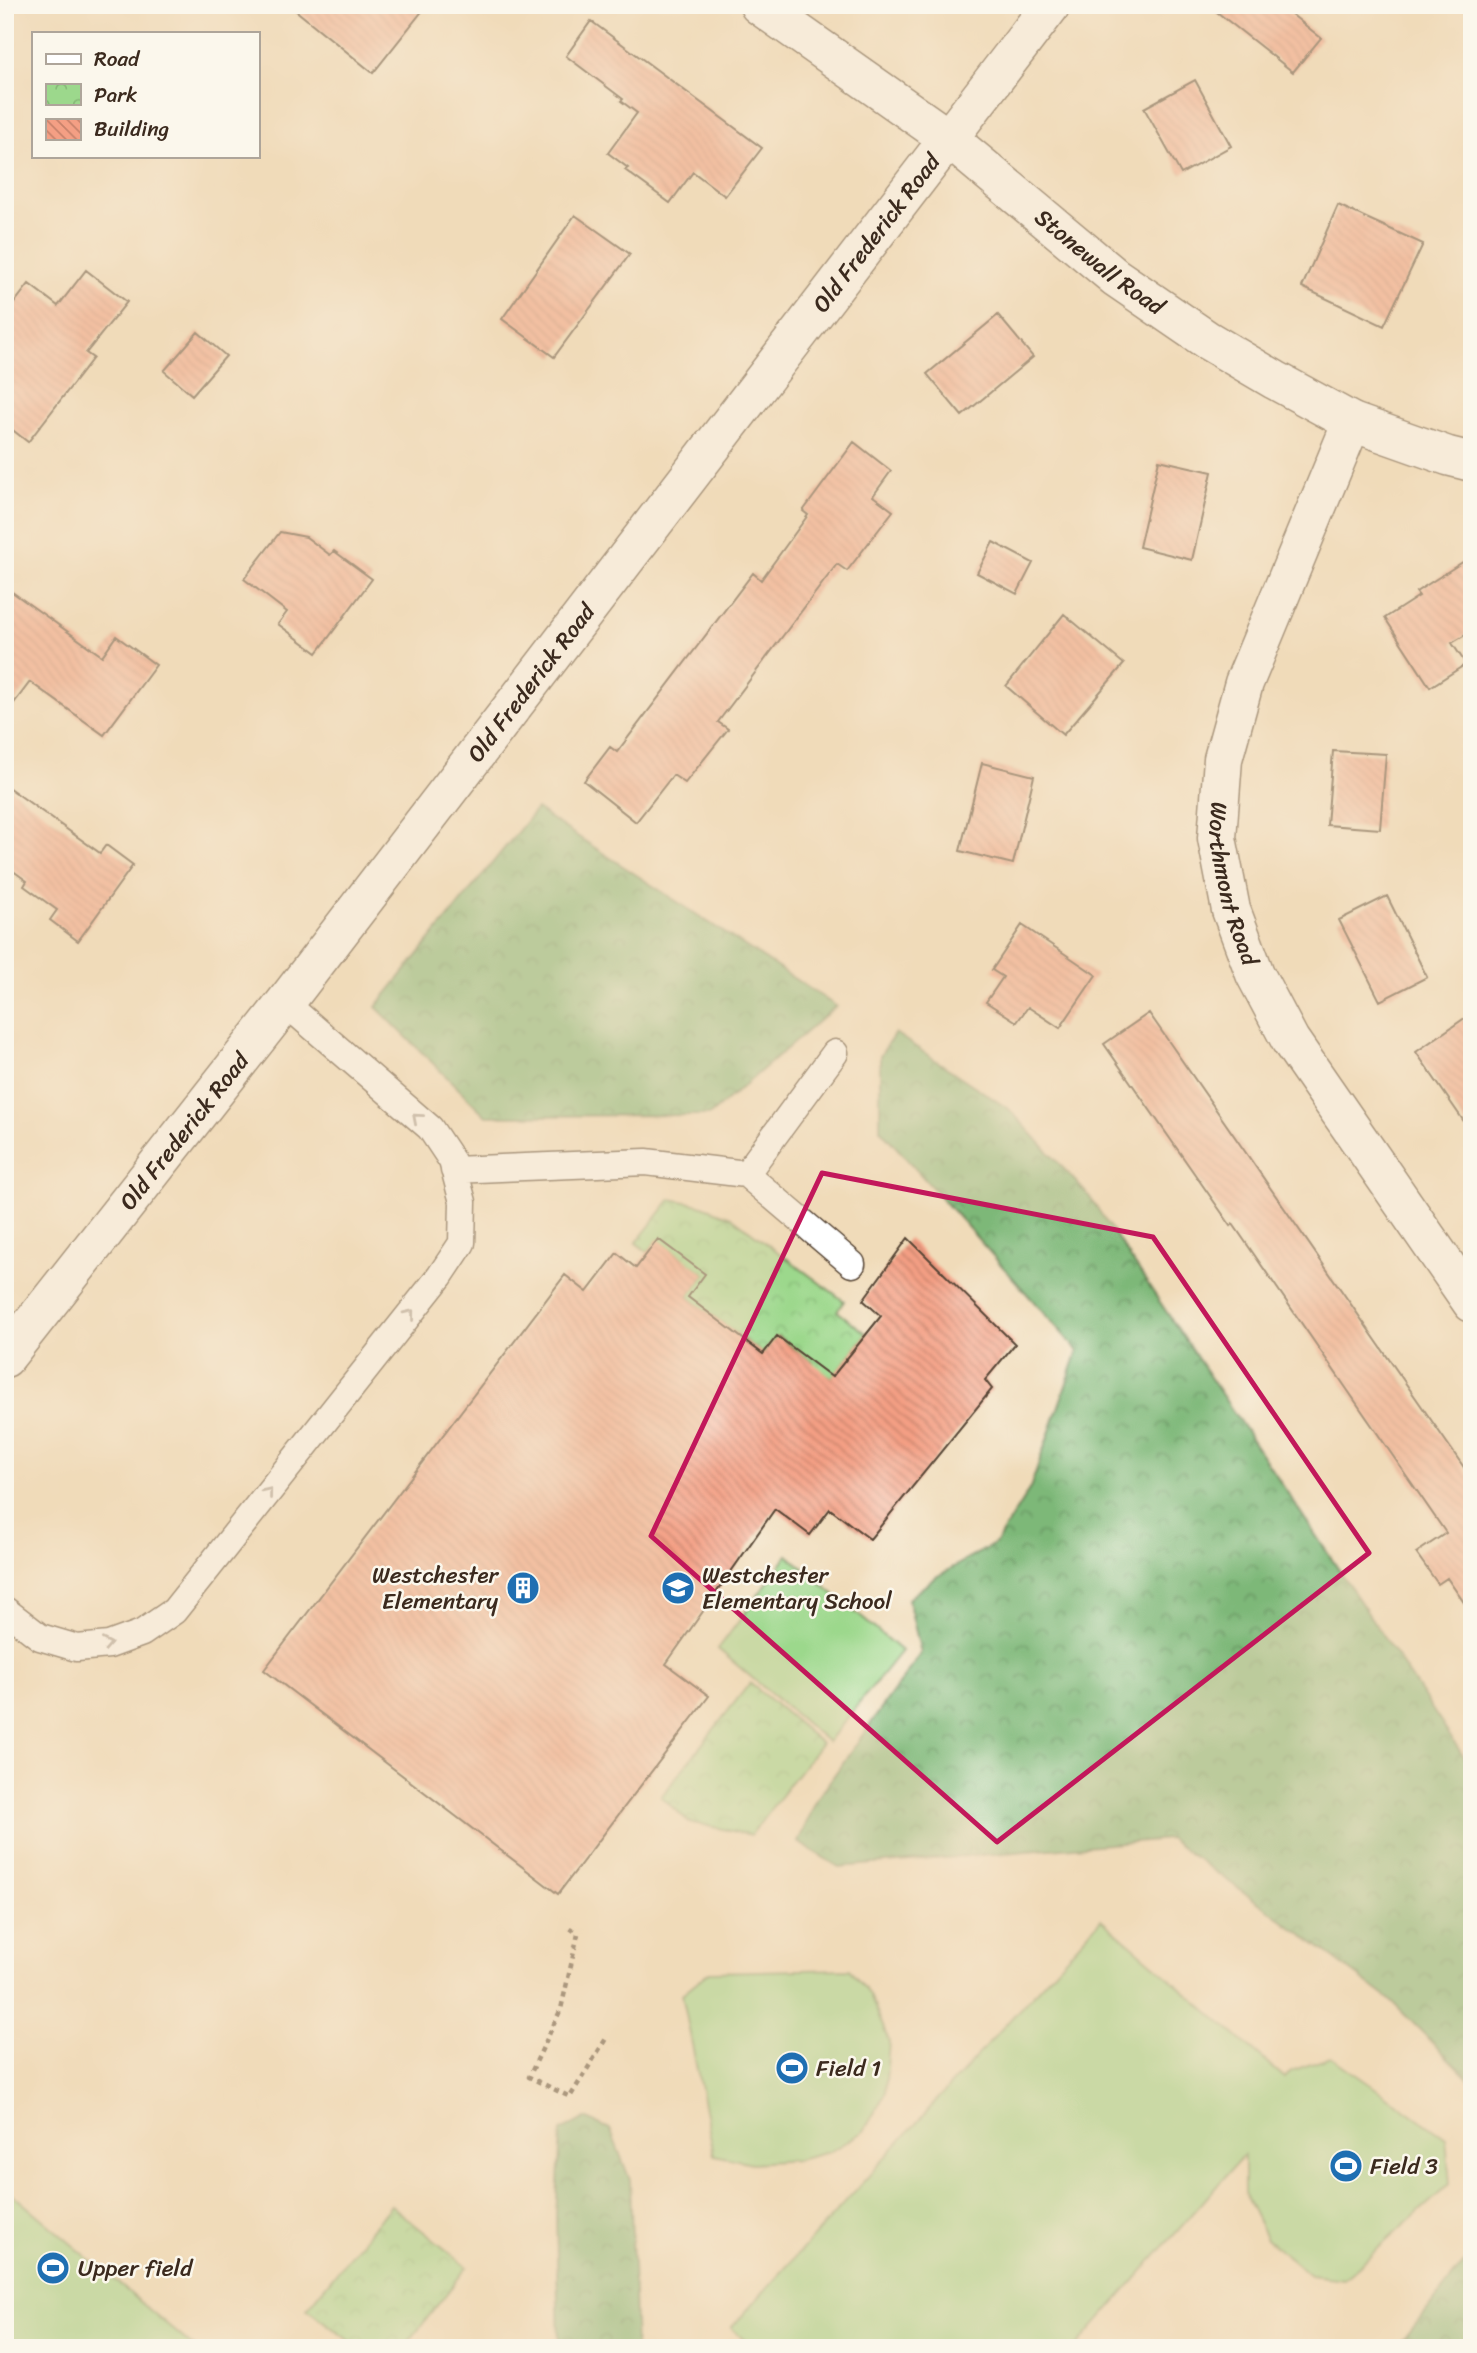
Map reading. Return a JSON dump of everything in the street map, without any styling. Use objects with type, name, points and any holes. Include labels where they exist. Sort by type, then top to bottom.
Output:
[{"type":"street","name":"Stonewall Road","points":[[759,5],[949,139],[1115,277],[1207,340],[1352,422],[1472,462]]},
{"type":"street","name":"Old Frederick Road","points":[[5,1358],[285,1003],[1051,5]]},
{"type":"street","name":"Worthmont Road","points":[[1352,422],[1244,683],[1223,759],[1217,838],[1231,910],[1255,974],[1290,1040],[1472,1303]]},
{"type":"lane","points":[[5,1610],[40,1637],[77,1648],[109,1645],[142,1633],[174,1611],[440,1276],[462,1243],[463,1202],[452,1161],[430,1128],[285,1003]]},
{"type":"lane","points":[[746,1174],[835,1054]]},
{"type":"lane","points":[[454,1170],[646,1162],[746,1174],[852,1264]]},
{"type":"path","points":[[570,1928],[578,1934],[561,2009],[529,2077],[570,2097],[607,2037]]},
{"type":"highlighted area","points":[[822,1173],[1153,1237],[1369,1553],[997,1842],[651,1536]]},
{"type":"green space","points":[[536,809],[836,1006],[710,1115],[486,1116],[376,1007]]},
{"type":"green space","points":[[895,1033],[1010,1110],[1089,1196],[1472,1769],[1472,2082],[1390,2000],[1169,1839],[839,1867],[798,1842],[817,1799],[921,1653],[908,1599],[936,1577],[996,1543],[1030,1488],[1078,1351],[880,1129],[880,1056]]},
{"type":"green space","points":[[671,1199],[700,1205],[731,1217],[844,1301],[837,1311],[867,1334],[817,1397],[813,1363],[778,1336],[763,1354],[688,1297],[705,1274],[658,1240],[648,1252],[636,1243]]},
{"type":"green space","points":[[788,1555],[901,1651],[828,1742],[718,1649]]},
{"type":"green space","points":[[750,1683],[821,1743],[751,1835],[689,1822],[661,1797]]},
{"type":"green space","points":[[1101,1919],[1285,2078],[1291,2071],[1331,2057],[1446,2138],[1450,2184],[1344,2279],[1310,2275],[1267,2239],[1244,2193],[1244,2155],[1075,2348],[754,2348],[731,2328]]},
{"type":"green space","name":"Field 1","points":[[849,1969],[870,1995],[889,2041],[885,2094],[864,2131],[829,2152],[797,2160],[752,2163],[714,2155],[682,1994],[709,1972]]},
{"type":"green space","points":[[585,2118],[610,2129],[630,2180],[636,2348],[559,2348],[556,2215],[561,2131]]},
{"type":"green space","name":"Upper field","points":[[5,2188],[195,2348],[5,2348]]},
{"type":"green space","points":[[391,2205],[467,2267],[404,2348],[359,2348],[307,2309]]},
{"type":"green space","points":[[1472,2253],[1472,2348],[1397,2348]]},
{"type":"building","points":[[289,5],[427,5],[373,73]]},
{"type":"building","points":[[1208,5],[1280,5],[1321,38],[1293,72]]},
{"type":"building","points":[[591,21],[762,148],[725,196],[693,172],[670,203],[625,170],[628,168],[608,153],[637,113],[621,101],[623,99],[566,56]]},
{"type":"building","points":[[1195,80],[1231,146],[1181,174],[1144,108]]},
{"type":"building","points":[[1338,205],[1423,244],[1384,326],[1302,287]]},
{"type":"building","points":[[575,215],[630,254],[554,357],[502,319]]},
{"type":"building","points":[[86,270],[127,302],[86,353],[93,358],[28,442],[5,424],[5,315],[29,284],[58,306]]},
{"type":"building","points":[[998,315],[1033,357],[962,416],[927,374]]},
{"type":"building","points":[[198,332],[226,356],[192,395],[164,371]]},
{"type":"building","points":[[854,442],[891,471],[873,496],[893,511],[847,571],[837,564],[718,722],[728,729],[685,783],[673,775],[636,822],[584,781],[610,747],[617,752],[753,573],[761,580],[808,515],[803,511]]},
{"type":"building","points":[[1159,460],[1212,472],[1192,560],[1139,547]]},
{"type":"building","points":[[280,532],[306,537],[330,555],[334,551],[372,579],[317,653],[278,624],[287,612],[244,579]]},
{"type":"building","points":[[993,542],[1033,563],[1017,594],[977,573]]},
{"type":"building","points":[[1472,556],[1472,631],[1452,643],[1466,664],[1430,687],[1385,618],[1419,596],[1416,592]]},
{"type":"building","points":[[5,587],[102,656],[116,636],[156,665],[104,735],[30,682],[5,715]]},
{"type":"building","points":[[1064,614],[1124,664],[1063,735],[1006,686]]},
{"type":"building","points":[[1333,751],[1386,754],[1380,829],[1327,825]]},
{"type":"building","points":[[982,763],[1034,776],[1013,864],[960,851]]},
{"type":"building","points":[[5,785],[100,853],[106,845],[133,865],[78,941],[50,920],[57,910],[24,886],[27,881],[5,865]]},
{"type":"building","points":[[1387,896],[1427,977],[1380,1001],[1339,920]]},
{"type":"building","points":[[1022,925],[1096,975],[1060,1028],[1028,1007],[1017,1022],[986,1002],[1003,977],[992,970]]},
{"type":"building","points":[[1149,1013],[1472,1479],[1472,1614],[1447,1578],[1438,1584],[1416,1553],[1446,1533],[1233,1224],[1231,1226],[1104,1044]]},
{"type":"building","points":[[1472,1013],[1472,1133],[1416,1052]]},
{"type":"building","name":"Westchester Elementary","points":[[908,1238],[1015,1344],[985,1380],[992,1389],[870,1539],[830,1509],[810,1535],[775,1509],[666,1664],[709,1696],[558,1894],[264,1670],[565,1275],[587,1292],[617,1253],[636,1268],[658,1239],[705,1274],[688,1297],[763,1354],[777,1336],[832,1377],[881,1316],[863,1300]]},
{"type":"place","name":"Westchester Elementary","points":[[523,1588]]},
{"type":"place","name":"Westchester Elementary School","points":[[678,1588]]},
{"type":"place","name":"Field 1","points":[[792,2068]]},
{"type":"place","name":"Field 3","points":[[1346,2166]]},
{"type":"place","name":"Upper field","points":[[53,2268]]}]
